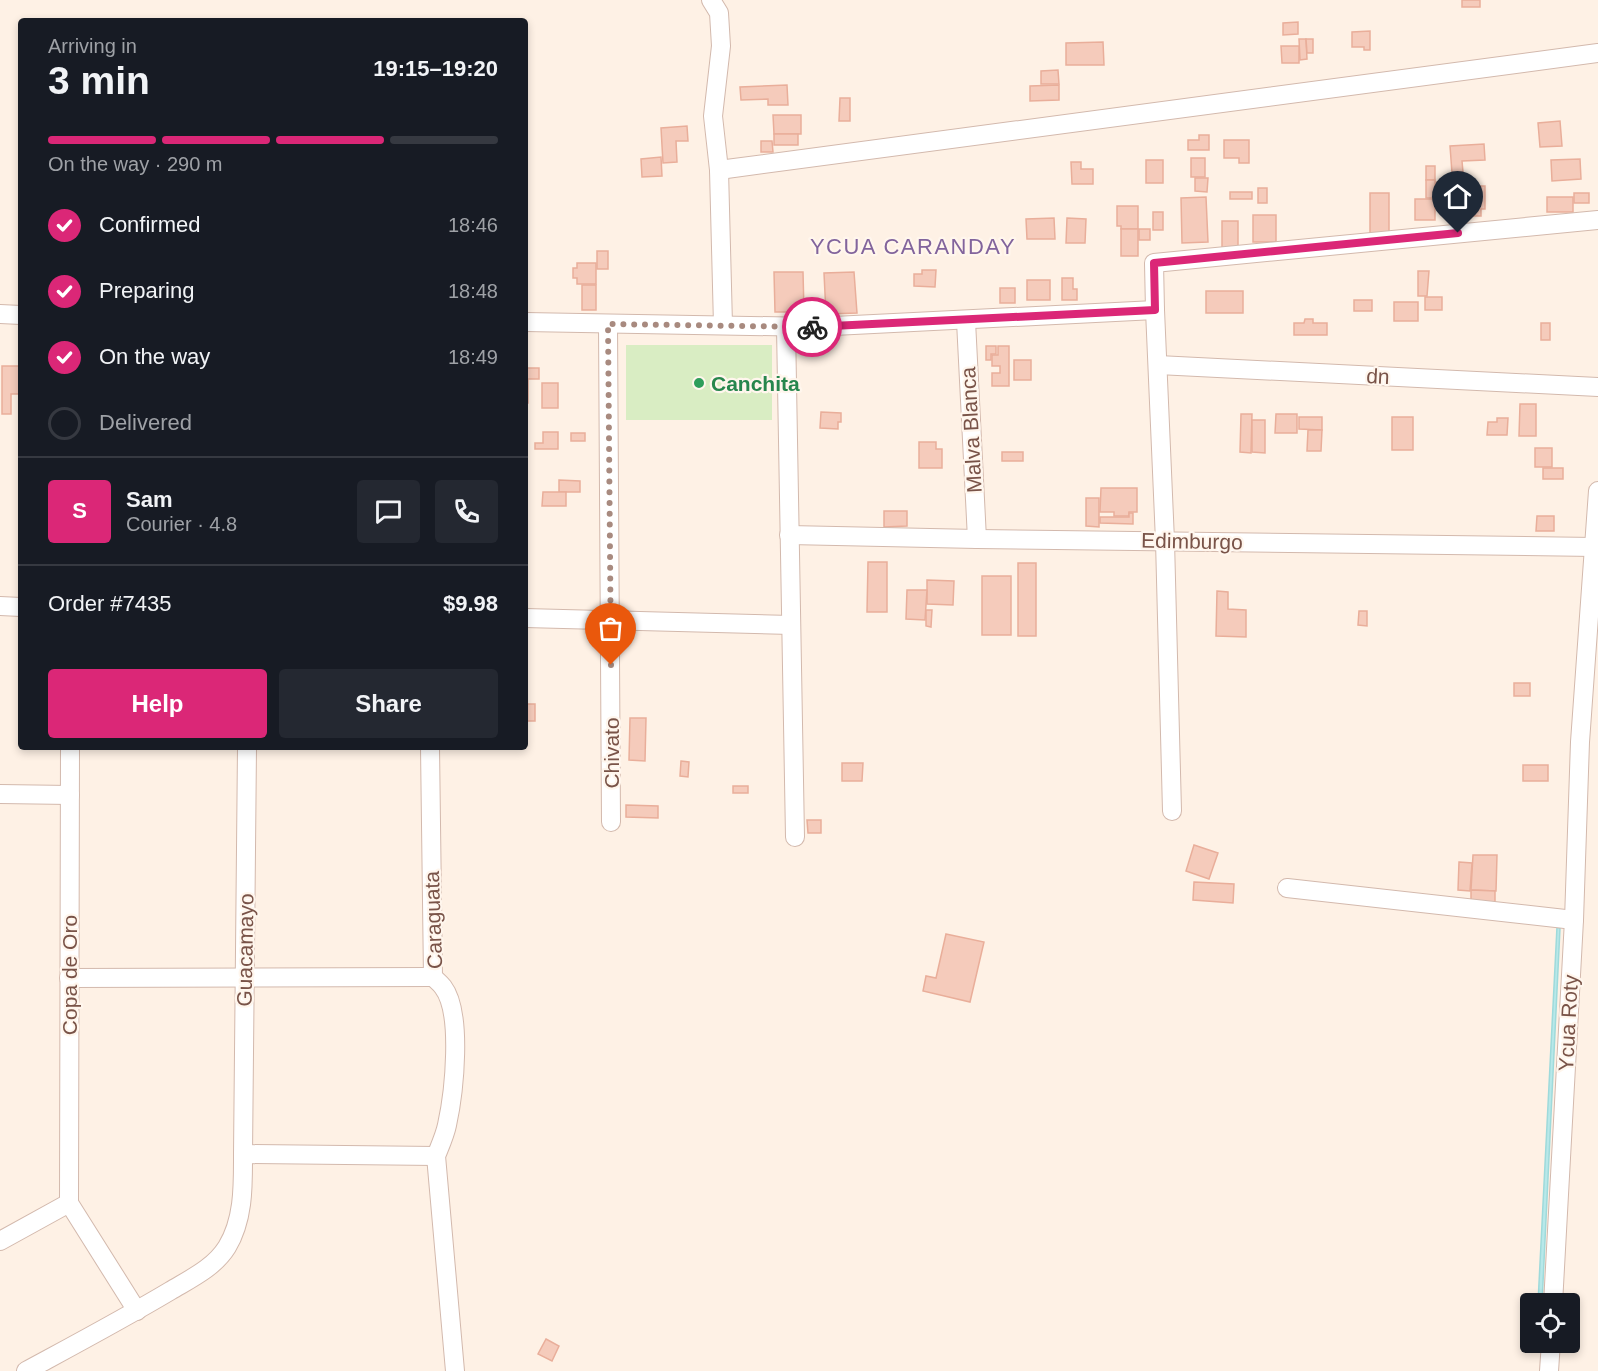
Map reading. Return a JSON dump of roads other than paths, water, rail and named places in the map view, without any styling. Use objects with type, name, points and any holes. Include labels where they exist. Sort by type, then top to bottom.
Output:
[{"type":"street","points":[[711,0],[718,13],[721,46],[713,116],[719,170],[723,325]]},
{"type":"street","points":[[719,170],[1598,53]]},
{"type":"street","points":[[1172,811],[1165,541],[1154,263],[1598,220]]},
{"type":"street","points":[[528,322],[786,327],[966,321],[1155,310]]},
{"type":"street","points":[[0,314],[18,315]]},
{"type":"street","name":"Malva Blanca","points":[[966,321],[977,539]]},
{"type":"street","name":"Chivato","points":[[608,324],[611,822]]},
{"type":"street","points":[[786,327],[795,837]]},
{"type":"street","name":"dn","points":[[1158,365],[1598,387]]},
{"type":"street","name":"Ycua Roty","points":[[1554,1293],[1574,920],[1587,736],[1598,491]]},
{"type":"street","name":"Edimburgo","points":[[789,535],[1595,547]]},
{"type":"street","points":[[0,606],[18,607]]},
{"type":"street","points":[[528,618],[791,625]]},
{"type":"street","name":"Copa de Oro","points":[[69,1203],[70,750]]},
{"type":"street","name":"Guacamayo","points":[[26,1371],[137,1311],[213,1265],[227,1248],[237,1228],[242,1196],[243,1154],[247,750]]},
{"type":"street","name":"Caraguata","points":[[430,750],[433,977],[444,988],[454,1014],[456,1048],[447,1125],[436,1156]]},
{"type":"street","points":[[0,795],[70,795]]},
{"type":"street","points":[[1287,888],[1574,920]]},
{"type":"street","points":[[69,978],[433,977]]},
{"type":"street","points":[[243,1154],[436,1156],[455,1371]]},
{"type":"street","points":[[0,1241],[69,1203],[137,1311]]},
{"type":"street","points":[[1549,1371],[1550,1353]]},
{"type":"water","points":[[1557,927],[1560,928],[1542,1293],[1539,1293]]},
{"type":"place","name":"Canchita","points":[[699,383]]},
{"type":"district","name":"YCUA CARANDAY","points":[[913,246]]}]
